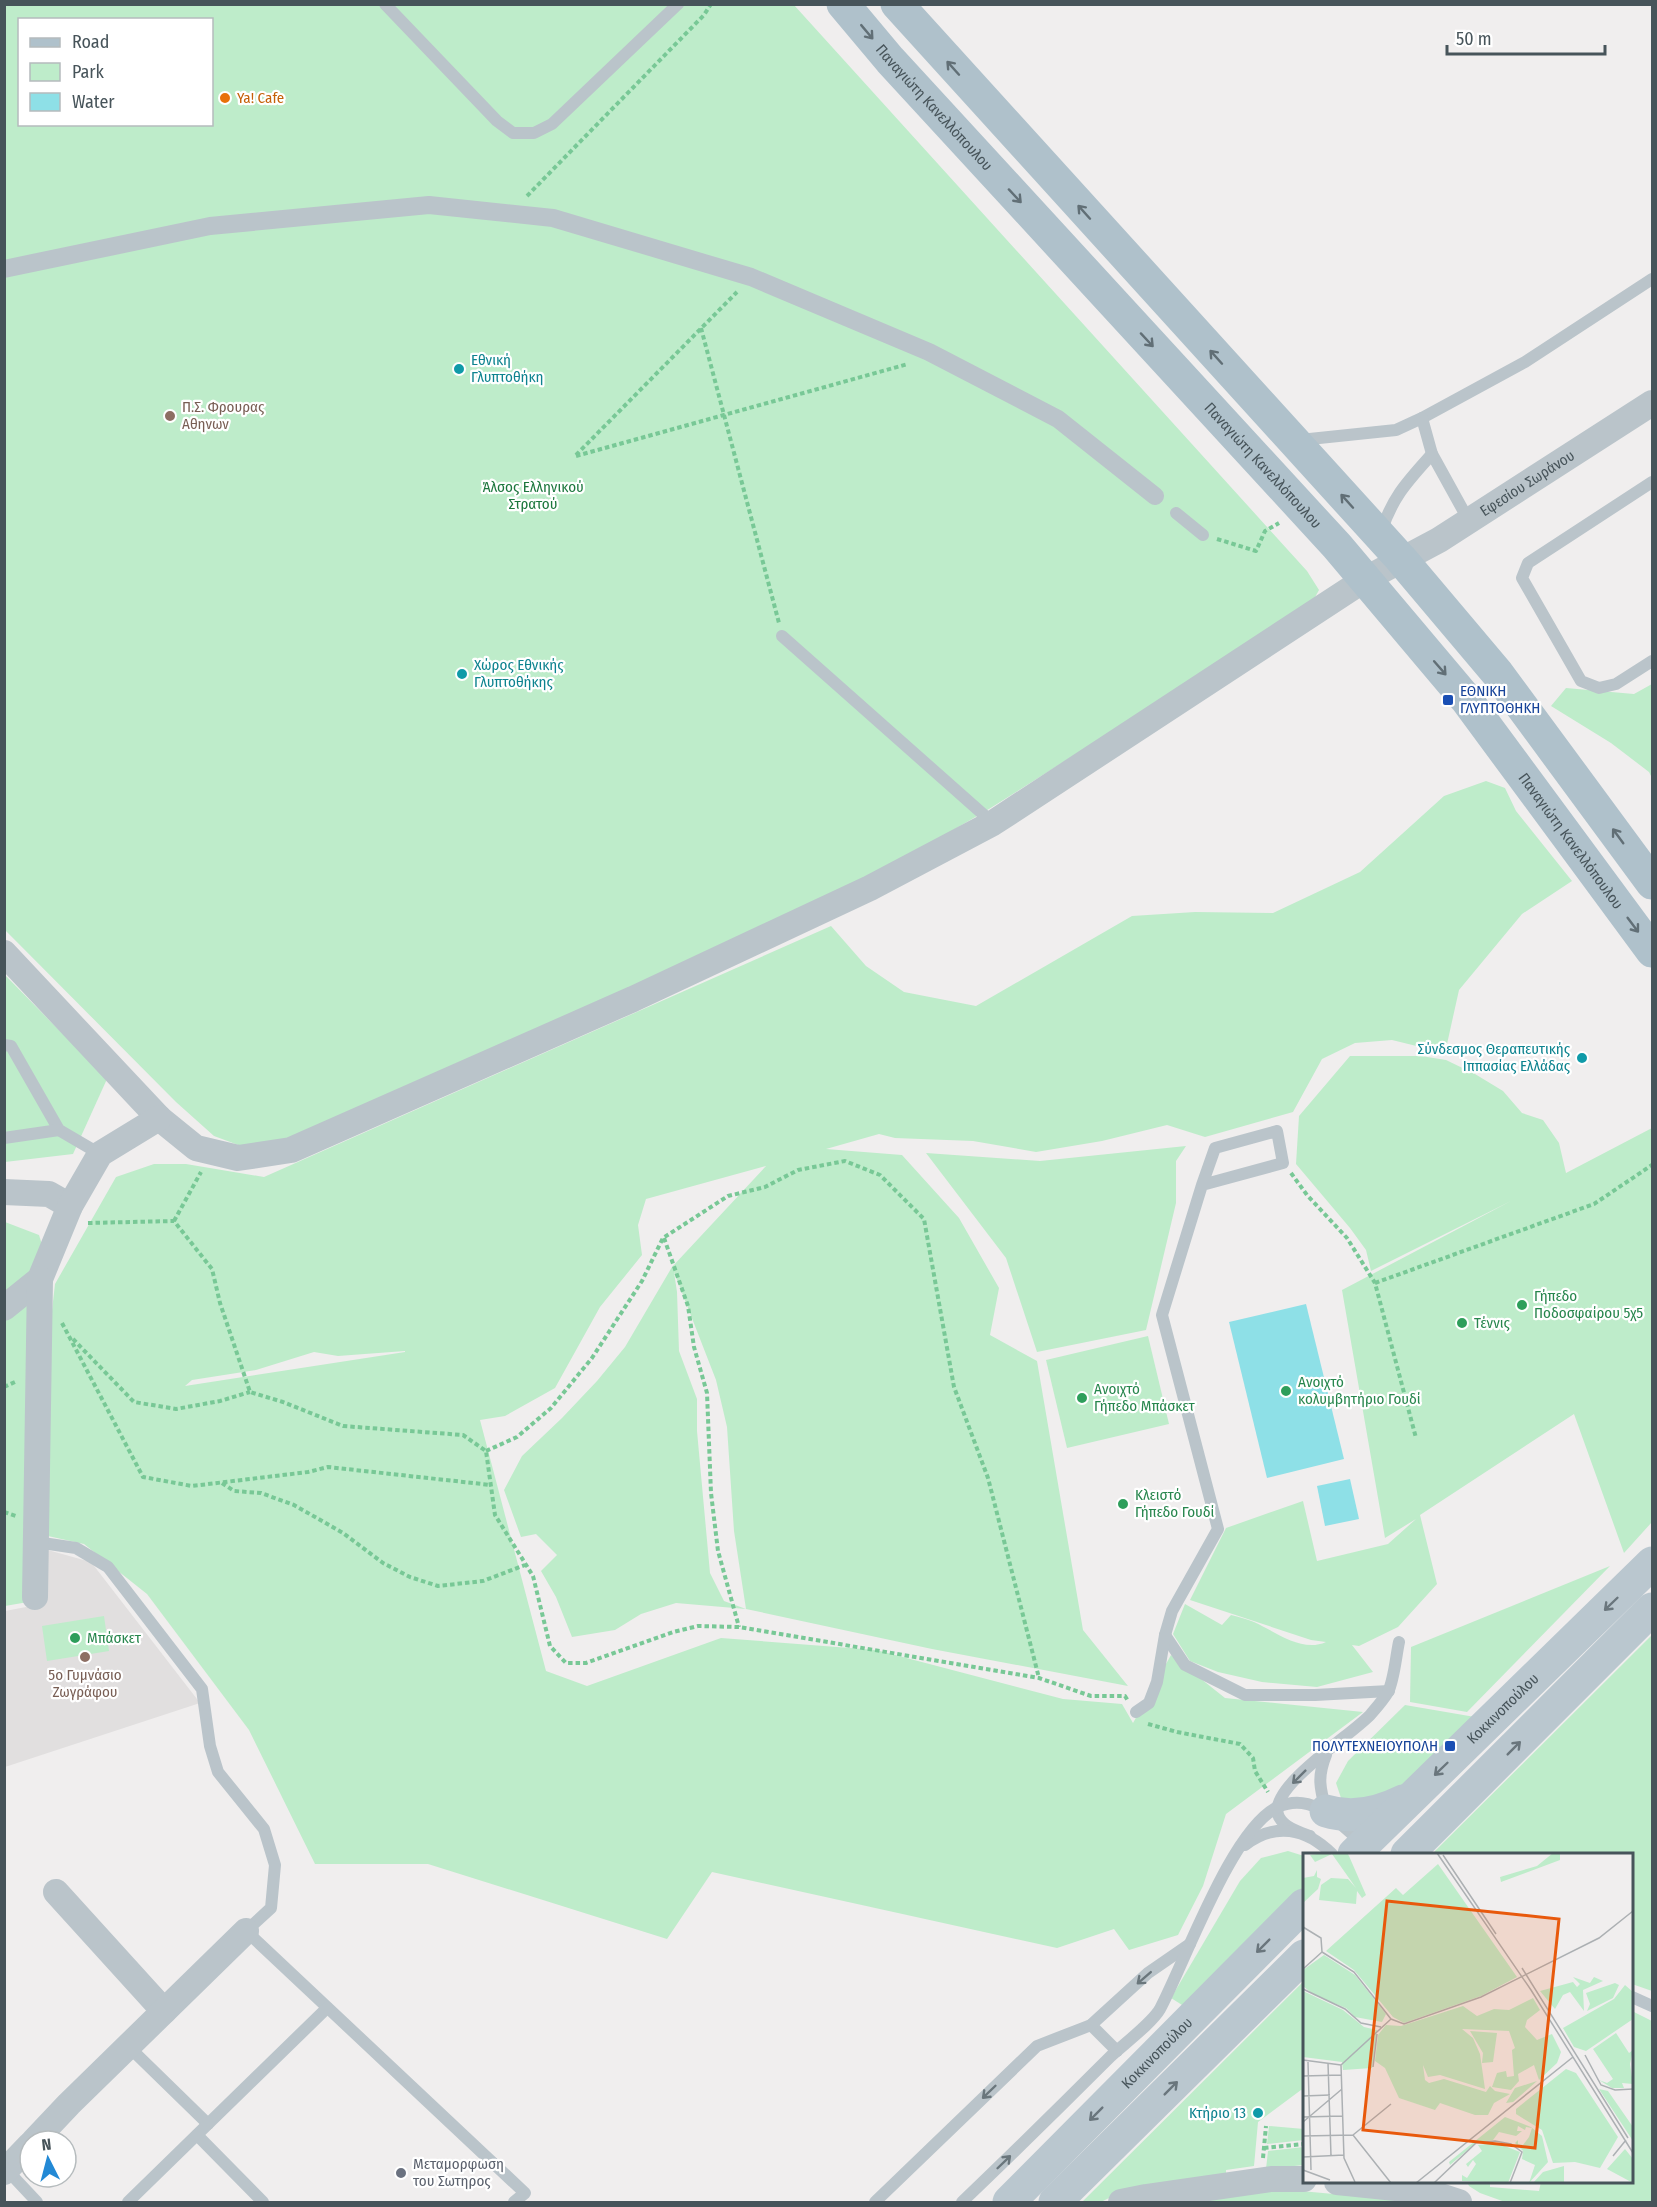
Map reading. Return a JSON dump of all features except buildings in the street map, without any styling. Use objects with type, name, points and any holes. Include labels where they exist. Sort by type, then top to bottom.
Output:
[{"type":"main road","name":"Παναγιώτη Κανελλόπουλου","points":[[843,4],[890,60],[1322,530],[1466,699],[1653,951]]},
{"type":"main road","points":[[897,4],[1390,548],[1498,674],[1653,883]]},
{"type":"main road","name":"Κοκκινοπούλου","points":[[1364,1851],[1415,1795],[1653,1563]]},
{"type":"main road","points":[[1420,1848],[1653,1610]]},
{"type":"main road","points":[[1318,1823],[1338,1815],[1357,1815],[1385,1810],[1415,1795]]},
{"type":"main road","name":"Κοκκινοπούλου","points":[[1009,2202],[1303,1907]]},
{"type":"main road","points":[[1055,2202],[1303,1958]]},
{"type":"street","points":[[4,269],[210,226],[429,205],[553,218],[751,278],[937,356],[1058,418],[1155,496]]},
{"type":"street","name":"Εφεσίου Σωράνου","points":[[4,953],[159,1119],[196,1148],[237,1158],[291,1150],[633,999],[859,893],[993,823],[1364,580],[1390,548],[1439,540],[1653,404]]},
{"type":"street","points":[[34,1597],[40,1279],[66,1215],[100,1154],[159,1119]]},
{"type":"street","points":[[4,1192],[49,1194],[66,1215]]},
{"type":"street","points":[[4,1308],[40,1279]]},
{"type":"street","points":[[56,1892],[164,2011]]},
{"type":"street","points":[[46,2129],[246,1931]]},
{"type":"street","points":[[6,2171],[18,2158]]},
{"type":"street","points":[[1120,2202],[1261,2180],[1303,2179]]},
{"type":"street","points":[[1355,2183],[1425,2191],[1459,2202]]},
{"type":"lane","points":[[385,4],[497,121],[513,133],[534,133],[552,124],[678,4]]},
{"type":"lane","points":[[1293,441],[1396,430],[1525,362],[1653,279]]},
{"type":"lane","points":[[1422,418],[1432,454],[1469,521]]},
{"type":"lane","points":[[1390,548],[1387,514],[1400,489],[1432,454]]},
{"type":"lane","points":[[1652,483],[1528,563],[1522,578],[1581,681],[1599,688],[1616,684],[1653,661]]},
{"type":"lane","points":[[1176,513],[1203,535]]},
{"type":"lane","points":[[782,636],[993,823]]},
{"type":"lane","points":[[4,1045],[11,1046],[59,1130],[100,1154]]},
{"type":"lane","points":[[4,1138],[59,1130]]},
{"type":"lane","points":[[1136,1712],[1149,1703],[1158,1682],[1165,1635],[1172,1611],[1218,1529],[1162,1315],[1202,1185],[1215,1148],[1277,1131],[1283,1163],[1202,1185]]},
{"type":"lane","points":[[36,1542],[76,1548],[108,1567],[202,1689],[210,1746],[218,1772],[264,1829],[274,1865],[271,1908],[246,1931],[525,2193],[514,2202]]},
{"type":"lane","points":[[1165,1635],[1185,1665],[1245,1695],[1315,1695],[1389,1690]]},
{"type":"lane","points":[[1364,1851],[1318,1823],[1290,1828],[1279,1817],[1277,1807],[1298,1776],[1370,1716],[1389,1690],[1399,1642]]},
{"type":"lane","points":[[1318,1823],[1320,1769],[1327,1751]]},
{"type":"lane","points":[[962,2202],[1159,2011],[1236,1851],[1256,1824],[1277,1807],[1294,1802],[1312,1805],[1332,1853]]},
{"type":"lane","points":[[1236,1851],[1251,1840],[1268,1833],[1289,1831],[1318,1823]]},
{"type":"lane","points":[[875,2202],[1037,2046],[1092,2025],[1148,1973],[1191,1943]]},
{"type":"lane","points":[[1633,1997],[1653,2006]]},
{"type":"lane","points":[[128,2202],[327,2008]]},
{"type":"lane","points":[[1092,2025],[1117,2051]]},
{"type":"lane","points":[[128,2046],[208,2124]]},
{"type":"lane","points":[[197,2135],[263,2202]]},
{"type":"lane","points":[[6,2171],[37,2202]]},
{"type":"path","points":[[509,213],[704,15],[711,4]]},
{"type":"path","points":[[751,278],[576,456],[937,356]]},
{"type":"path","points":[[701,328],[782,636]]},
{"type":"path","points":[[1203,535],[1256,551],[1265,531],[1288,518]]},
{"type":"path","points":[[174,1221],[209,1151]]},
{"type":"path","points":[[486,1451],[517,1437],[551,1408],[592,1358],[642,1281],[663,1238],[728,1196],[765,1187],[798,1170],[845,1161],[880,1174],[924,1219],[954,1387],[988,1478],[1039,1678]]},
{"type":"path","points":[[1283,1163],[1307,1195],[1347,1238],[1375,1283],[1416,1438]]},
{"type":"path","points":[[1375,1283],[1594,1204],[1653,1166]]},
{"type":"path","points":[[66,1215],[174,1221],[212,1269],[220,1303],[250,1392]]},
{"type":"path","points":[[663,1238],[688,1306],[694,1347],[707,1393],[711,1493],[718,1551],[740,1627]]},
{"type":"path","points":[[491,1485],[328,1467],[308,1472],[192,1486],[143,1477],[69,1334],[134,1402],[176,1409],[220,1401],[250,1392],[283,1402],[343,1426],[463,1435],[486,1451],[491,1485],[495,1515],[533,1576],[550,1646],[566,1662],[586,1663],[673,1632],[698,1626],[740,1627],[1039,1678],[1091,1696],[1125,1696],[1142,1722],[1177,1732],[1240,1744],[1253,1758],[1255,1772],[1277,1807]]},
{"type":"path","points":[[222,1483],[234,1491],[261,1493],[294,1505],[343,1533],[383,1563],[410,1577],[438,1586],[483,1581],[525,1565]]},
{"type":"path","points":[[1261,2180],[1266,2126]]},
{"type":"path","points":[[1264,2148],[1303,2144]]},
{"type":"shaded area","name":"5ο Γυμνάσιο Ζωγράφου","points":[[44,1549],[91,1562],[200,1703],[5,1767],[5,1611],[42,1604]]},
{"type":"green space","name":"Άλσος Ελληνικού Στρατού","points":[[4,5],[794,5],[1307,571],[1319,590],[1314,599],[1261,637],[989,809],[856,887],[289,1142],[249,1149],[214,1136],[176,1102],[5,930]]},
{"type":"green space","points":[[1652,684],[1652,778],[1649,772],[1611,743],[1551,706],[1566,688],[1634,694]]},
{"type":"green space","points":[[1486,781],[1505,788],[1516,811],[1572,881],[1522,914],[1459,990],[1445,1053],[1392,1040],[1355,1043],[1322,1059],[1293,1112],[1205,1137],[1167,1125],[1102,1141],[1036,1152],[973,1141],[895,1138],[879,1134],[826,1149],[902,1155],[959,1218],[999,1288],[990,1335],[1037,1361],[1083,1630],[1128,1686],[932,1649],[746,1609],[676,1603],[641,1614],[615,1630],[572,1637],[556,1597],[541,1571],[557,1555],[536,1534],[521,1537],[504,1490],[522,1456],[597,1381],[625,1347],[672,1267],[766,1166],[646,1199],[638,1225],[642,1255],[600,1307],[555,1388],[505,1416],[480,1420],[546,1671],[587,1686],[721,1638],[876,1650],[1063,1699],[1122,1704],[1133,1723],[1171,1655],[1225,1698],[1363,1712],[1226,1814],[1203,1886],[1178,1935],[1129,1950],[1114,1929],[1057,1948],[712,1872],[667,1939],[428,1864],[315,1864],[249,1730],[147,1594],[84,1544],[48,1536],[49,1337],[55,1284],[116,1177],[154,1164],[186,1164],[264,1177],[831,926],[866,966],[904,992],[976,1006],[1132,916],[1195,912],[1273,913],[1360,872],[1444,796]],"holes":[[[674,1272],[716,1380],[727,1427],[734,1531],[746,1609],[724,1601],[710,1573],[697,1431],[697,1399],[679,1351]],[[314,1352],[338,1356],[405,1352],[185,1386],[192,1380],[256,1370]]]},
{"type":"green space","points":[[4,974],[107,1079],[73,1154],[5,1162]]},
{"type":"green space","points":[[1350,1056],[1421,1056],[1446,1060],[1475,1074],[1503,1091],[1522,1113],[1543,1120],[1559,1143],[1566,1173],[1652,1128],[1652,1522],[1624,1553],[1574,1414],[1420,1515],[1437,1584],[1398,1627],[1359,1646],[1352,1645],[1373,1672],[1317,1687],[1262,1682],[1218,1672],[1190,1661],[1173,1634],[1185,1604],[1222,1625],[1231,1615],[1254,1622],[1298,1643],[1317,1645],[1326,1642],[1311,1640],[1190,1600],[1226,1528],[1303,1501],[1317,1561],[1388,1544],[1416,1519],[1385,1538],[1342,1290],[1511,1201],[1371,1271],[1366,1250],[1296,1164],[1299,1116]]},
{"type":"green space","points":[[1186,1146],[1176,1161],[1176,1203],[1146,1330],[1037,1352],[1006,1258],[926,1153],[1040,1161]]},
{"type":"green space","points":[[5,1222],[39,1235],[47,1261],[5,1304]]},
{"type":"green space","points":[[30,1298],[28,1602],[5,1606],[5,1321]]},
{"type":"green space","points":[[1148,1336],[1169,1424],[1067,1448],[1046,1360]]},
{"type":"green space","points":[[1610,1566],[1467,1712],[1410,1702],[1411,1647]]},
{"type":"green space","name":"Μπάσκετ","points":[[104,1616],[109,1651],[47,1661],[42,1626]]},
{"type":"green space","points":[[1652,1635],[1652,1991],[1633,1984],[1633,1853],[1434,1853]]},
{"type":"green space","points":[[1405,1705],[1475,1717],[1405,1790],[1360,1808],[1341,1798],[1336,1783],[1348,1761]]},
{"type":"green space","points":[[1288,1851],[1303,1856],[1303,1894],[1190,2010],[1171,1998],[1240,1881],[1261,1858]]},
{"type":"green space","points":[[1303,1982],[1303,2091],[1258,2122],[1254,2166],[1226,2170],[1226,2175],[1119,2193],[1101,2202],[1082,2202]]},
{"type":"green space","points":[[1633,2012],[1652,2021],[1652,2202],[1505,2202],[1480,2193],[1468,2183],[1490,2183],[1490,2187],[1539,2191],[1541,2183],[1633,2183]]},
{"type":"green space","points":[[1269,2126],[1303,2129],[1303,2140],[1267,2144]]},
{"type":"green space","points":[[1303,2147],[1303,2165],[1266,2169],[1268,2151]]},
{"type":"green space","points":[[1273,2190],[1290,2190],[1421,2202],[1189,2202]]},
{"type":"water","name":"Ανοιχτό κολυμβητήριο Γουδί","points":[[1306,1304],[1344,1459],[1267,1478],[1229,1322]]},
{"type":"water","points":[[1350,1479],[1359,1519],[1325,1526],[1317,1486]]},
{"type":"place","name":"Ya! Cafe","points":[[225,98]]},
{"type":"place","name":"Εθνική Γλυπτοθήκη","points":[[459,369]]},
{"type":"place","name":"Π.Σ. Φρουρας Αθηνων","points":[[170,416]]},
{"type":"place","name":"Χώρος Εθνικής Γλυπτοθήκης","points":[[462,674]]},
{"type":"place","name":"ΕΘΝΙΚΗ ΓΛΥΠΤΟΘΗΚΗ","points":[[1448,700]]},
{"type":"place","name":"Σύνδεσμος Θεραπευτικής Ιππασίας Ελλάδας","points":[[1582,1058]]},
{"type":"place","name":"Γήπεδο Ποδοσφαίρου 5χ5","points":[[1522,1305]]},
{"type":"place","name":"Τέννις","points":[[1462,1323]]},
{"type":"place","name":"Ανοιχτό κολυμβητήριο Γουδί","points":[[1286,1391]]},
{"type":"place","name":"Ανοιχτό Γήπεδο Μπάσκετ","points":[[1082,1398]]},
{"type":"place","name":"Κλειστό Γήπεδο Γουδί","points":[[1123,1504]]},
{"type":"place","name":"Μπάσκετ","points":[[75,1638]]},
{"type":"place","name":"5ο Γυμνάσιο Ζωγράφου","points":[[85,1657]]},
{"type":"place","name":"ΠΟΛΥΤΕΧΝΕΙΟΥΠΟΛΗ","points":[[1450,1746]]},
{"type":"place","name":"Κτήριο 13","points":[[1258,2113]]},
{"type":"place","name":"Μεταμορφωση του Σωτηρος","points":[[401,2173]]}]
